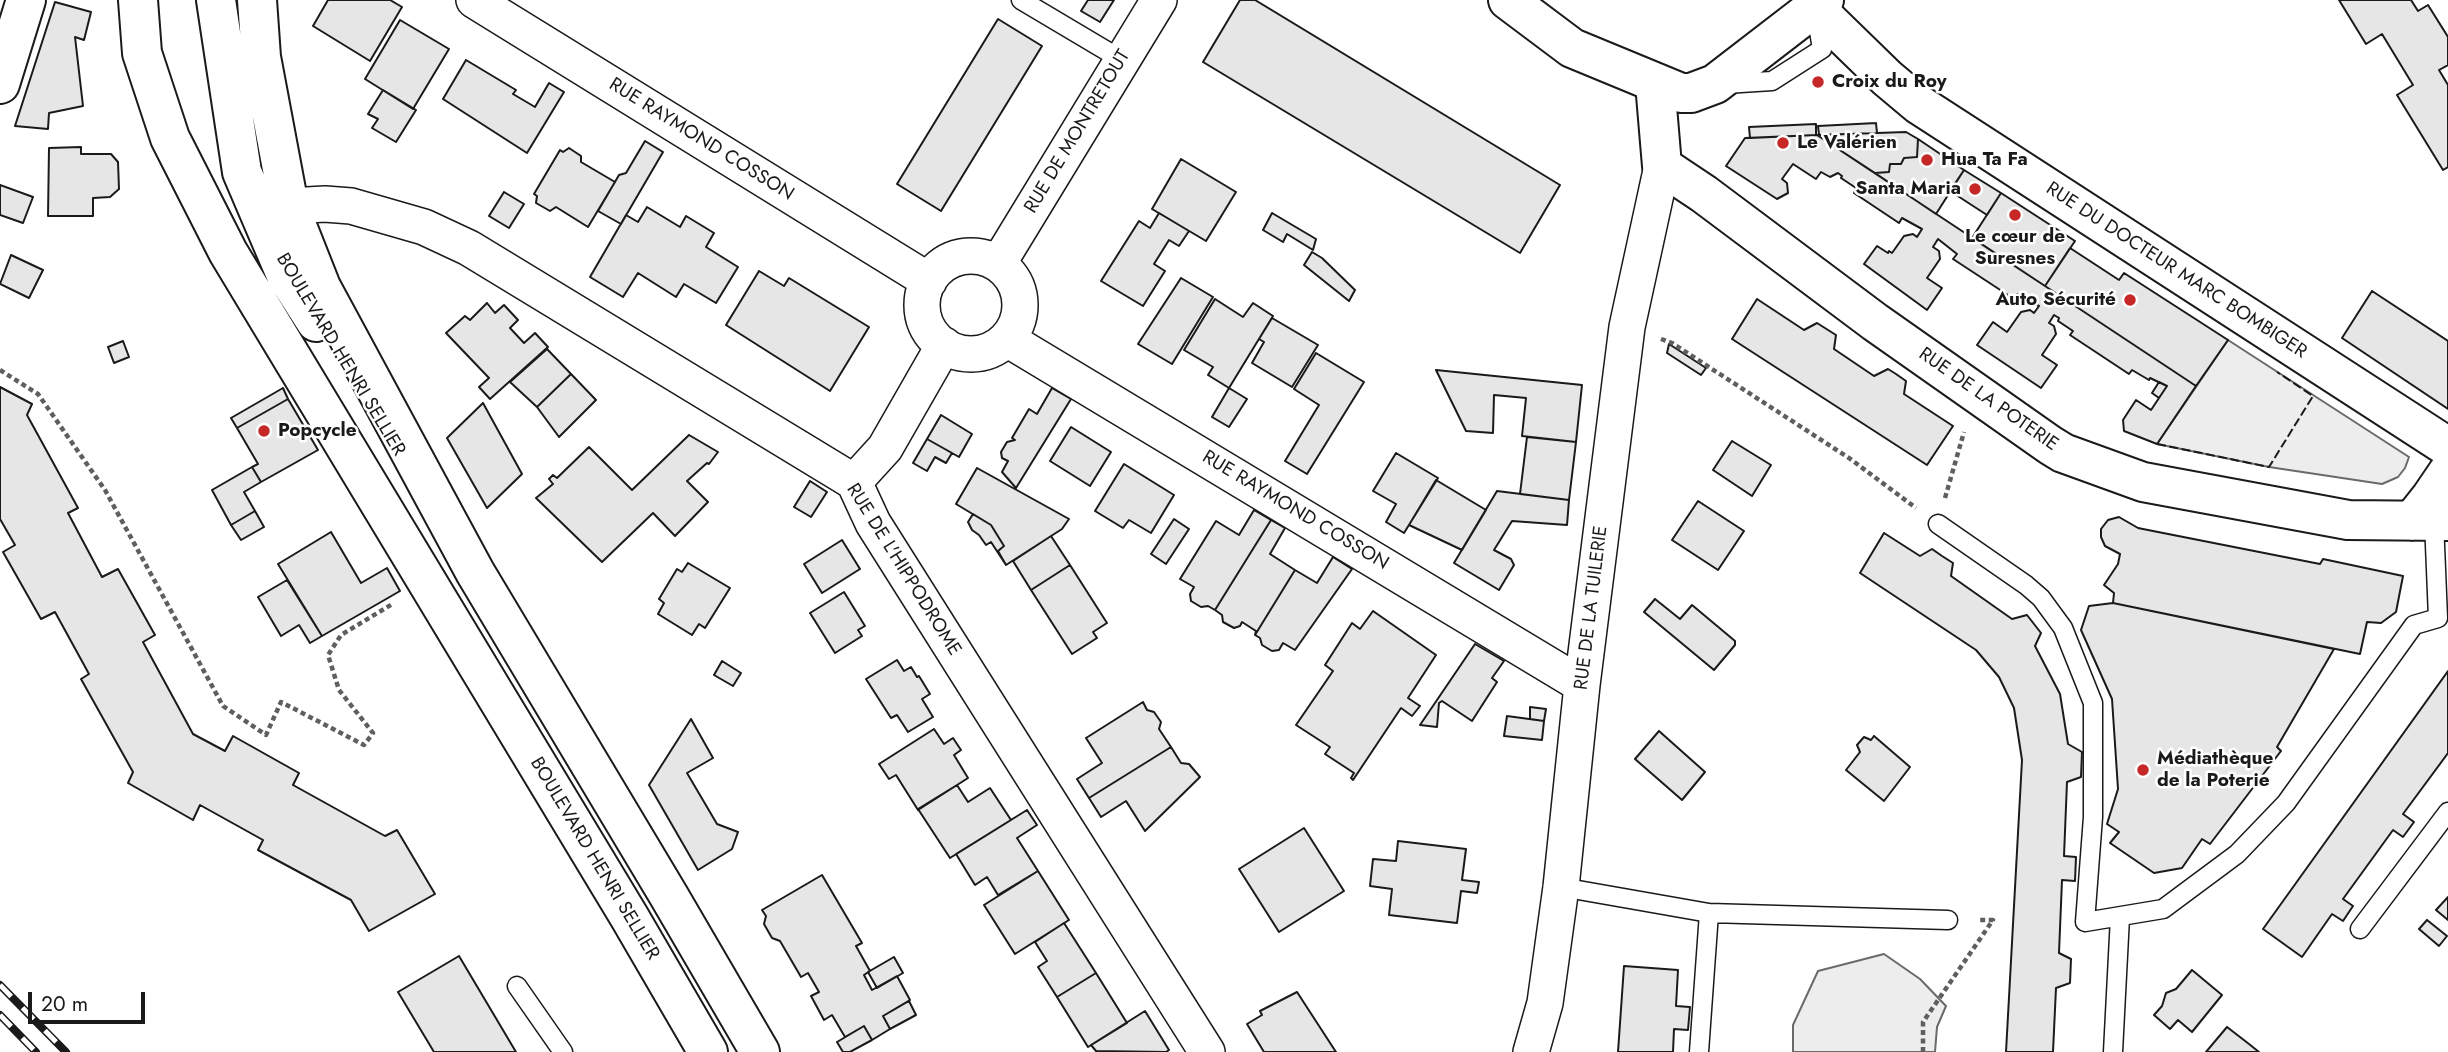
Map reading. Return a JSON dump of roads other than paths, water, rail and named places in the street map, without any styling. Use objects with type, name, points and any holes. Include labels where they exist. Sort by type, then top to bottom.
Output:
[{"type":"main road","points":[[0,83],[26,0]]},
{"type":"main road","name":"BOULEVARD HENRI SELLIER","points":[[138,0],[142,53],[170,138],[228,252],[708,1052]]},
{"type":"main road","name":"BOULEVARD HENRI SELLIER","points":[[194,0],[200,67],[217,162],[291,323],[420,571]]},
{"type":"main road","name":"BOULEVARD HENRI SELLIER","points":[[216,0],[242,172],[286,275],[475,572],[760,1052]]},
{"type":"main road","name":"BOULEVARD HENRI SELLIER","points":[[257,0],[261,57],[289,206],[321,287],[475,572]]},
{"type":"main road","points":[[1508,0],[1572,48],[1681,93],[1691,93],[1715,84],[1819,4]]},
{"type":"main road","name":"RUE DU DOCTEUR MARC BOMBIGER","points":[[1819,4],[1887,78],[1918,104],[2448,447]]},
{"type":"main road","points":[[1655,83],[1662,166]]},
{"type":"main road","name":"RUE DE LA POTERIE","points":[[1662,166],[1704,194],[1875,322],[2063,453],[2143,482],[2348,520],[2432,521]]},
{"type":"main road","points":[[286,275],[289,206]]},
{"type":"main road","points":[[2432,521],[2431,497],[2448,472]]},
{"type":"street","name":"RUE RAYMOND COSSON","points":[[474,0],[929,281]]},
{"type":"street","name":"RUE DE MONTRETOUT","points":[[998,264],[1158,0]]},
{"type":"street","name":"RUE DE LA TUILERIE","points":[[1531,1052],[1545,1003],[1561,887],[1582,685],[1627,327],[1662,166]]},
{"type":"street","name":"RUE DE L'HIPPODROME","points":[[289,206],[325,204],[363,209],[424,228],[469,248],[854,482],[873,523],[1207,1052]]},
{"type":"street","points":[[967,256],[984,257],[998,264],[1009,273],[1020,299],[1020,313],[1007,339],[983,353],[970,354],[944,345],[933,335],[926,323],[924,294],[929,281],[939,269],[952,260],[967,256]]},
{"type":"street","name":"RUE RAYMOND COSSON","points":[[1007,339],[1582,685]]},
{"type":"street","points":[[854,482],[884,448],[944,345]]},
{"type":"lane","points":[[1021,0],[1122,60]]},
{"type":"lane","points":[[1937,524],[2041,598],[2063,628],[2093,703],[2093,817],[2085,922],[2164,909],[2237,854],[2286,803],[2414,625],[2443,621],[2432,521]]},
{"type":"lane","points":[[2360,929],[2448,812]]},
{"type":"lane","points":[[1561,887],[1709,914],[1948,920]]},
{"type":"lane","points":[[1699,1052],[1709,914]]},
{"type":"lane","points":[[2113,1052],[2120,917]]},
{"type":"lane","points":[[517,986],[563,1052]]},
{"type":"railway","points":[[0,985],[66,1052]]},
{"type":"railway","points":[[0,1015],[36,1052]]},
{"type":"place","name":"Croix du Roy","points":[[1818,82]]},
{"type":"place","name":"Le Valérien","points":[[1783,143]]},
{"type":"place","name":"Hua Ta Fa","points":[[1927,160]]},
{"type":"place","name":"Santa Maria","points":[[1975,189]]},
{"type":"place","name":"Le cœur de Suresnes","points":[[2015,215]]},
{"type":"place","name":"Auto Sécurité","points":[[2130,300]]},
{"type":"place","name":"Popcycle","points":[[264,431]]},
{"type":"place","name":"Médiathèque de la Poterie","points":[[2143,770]]}]
